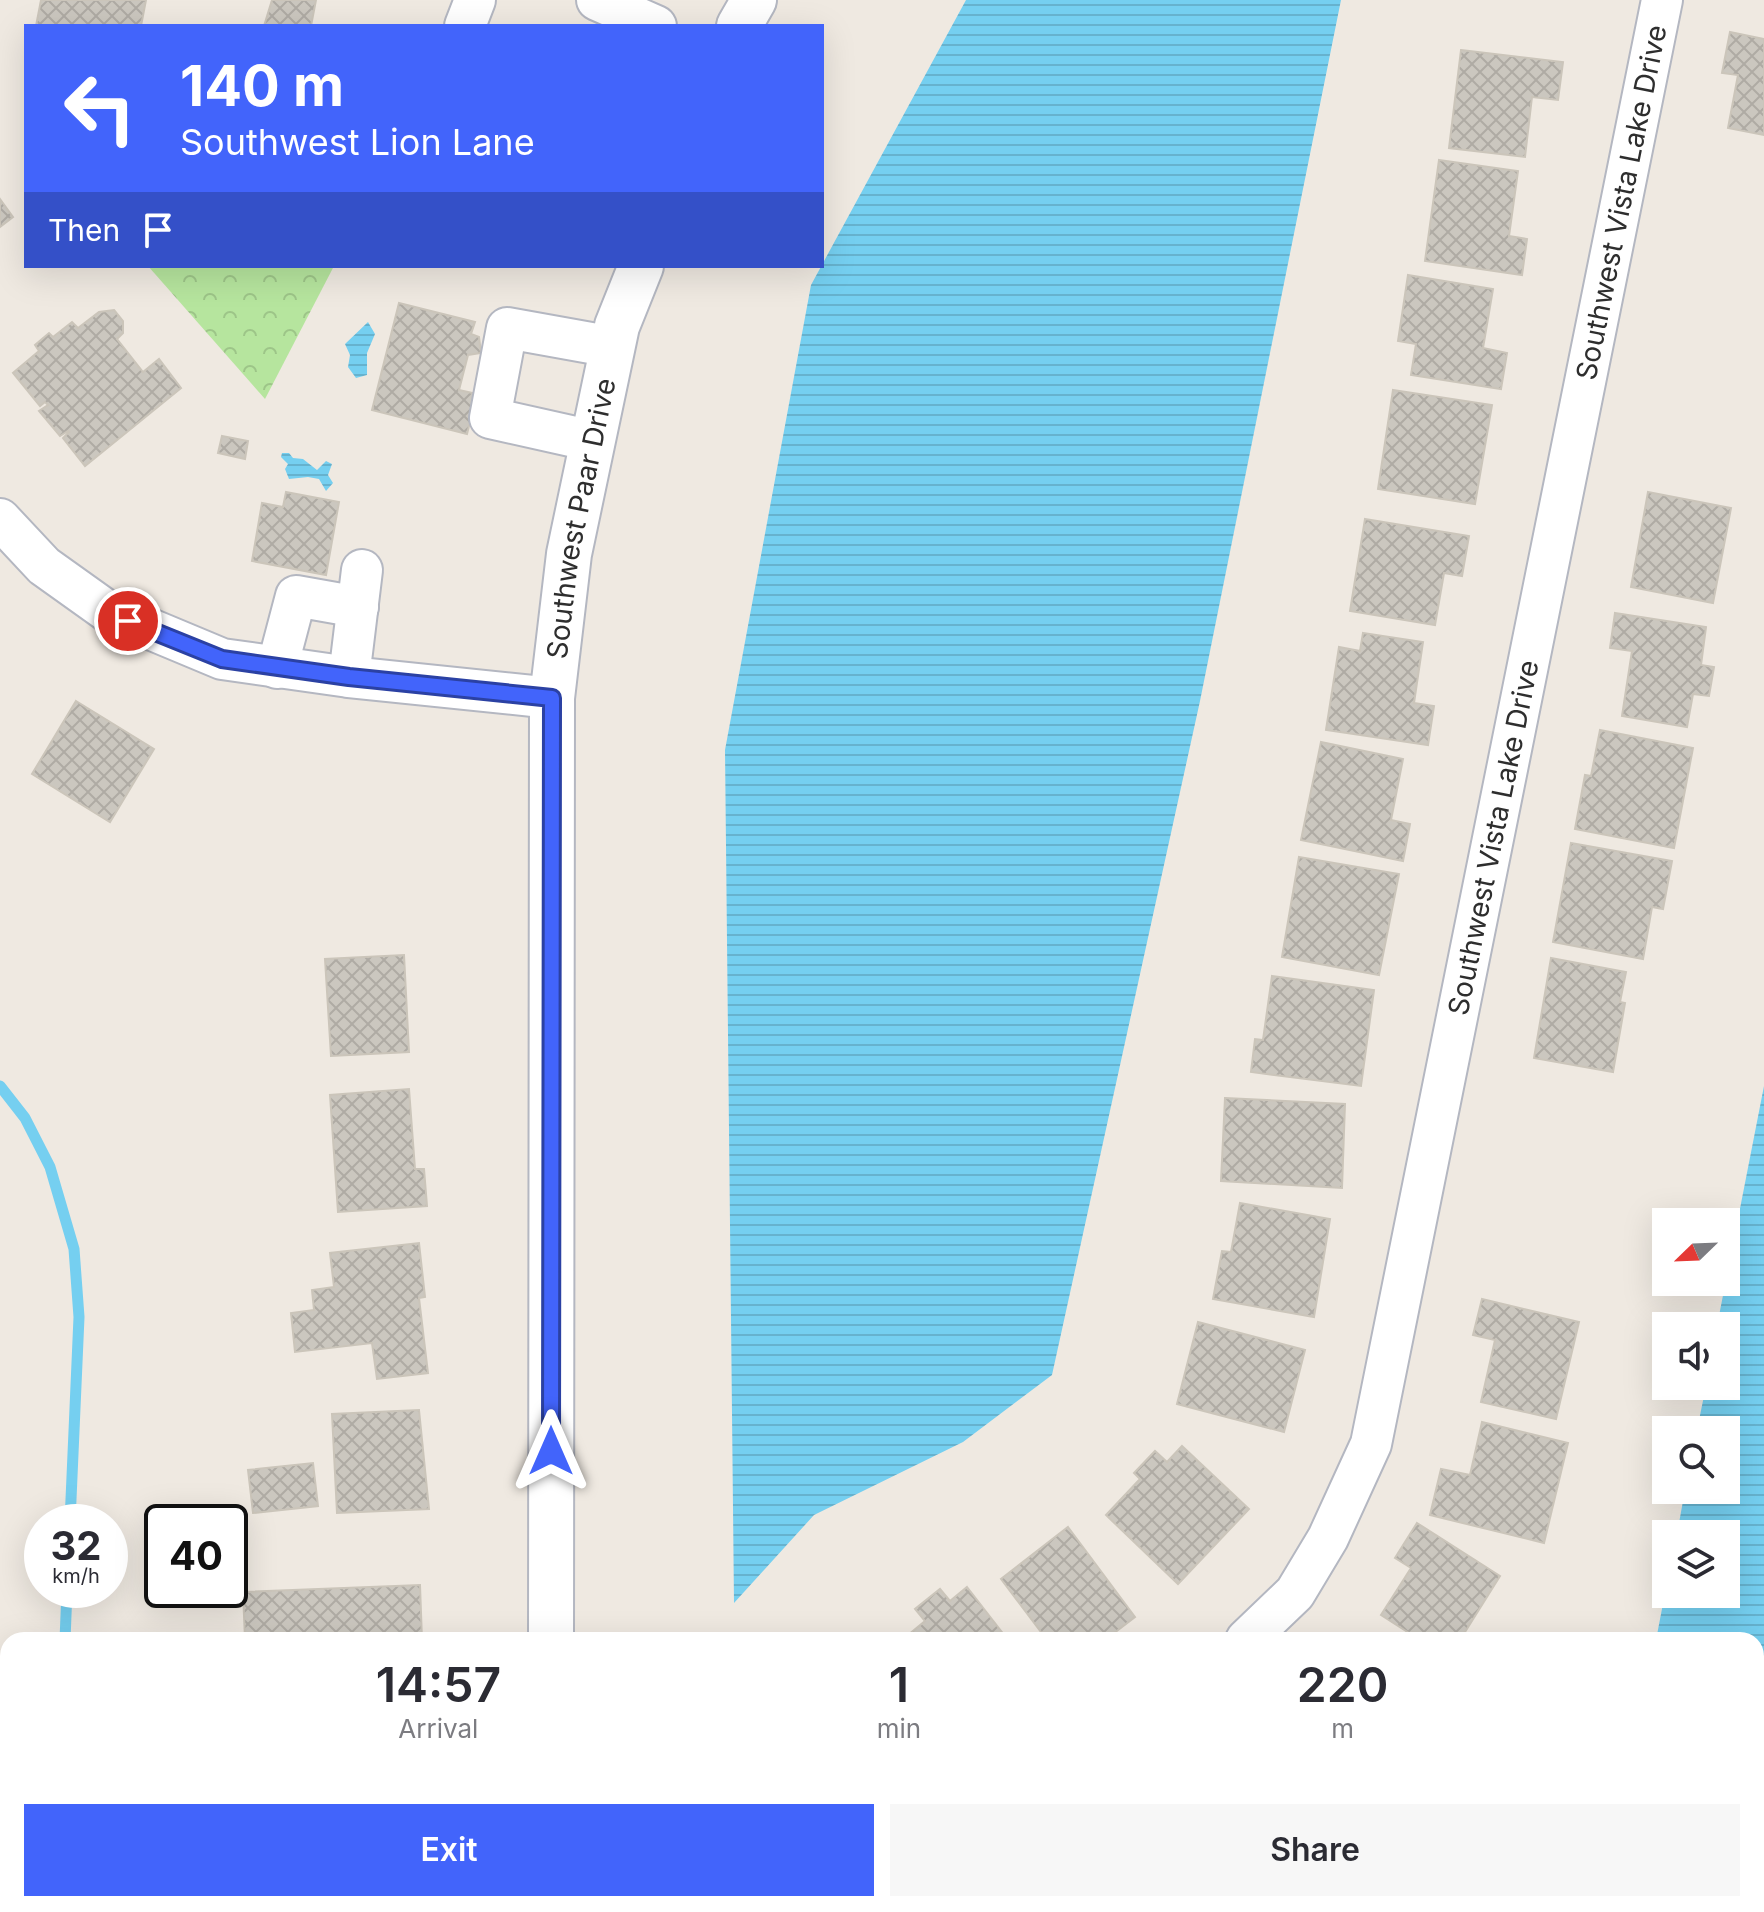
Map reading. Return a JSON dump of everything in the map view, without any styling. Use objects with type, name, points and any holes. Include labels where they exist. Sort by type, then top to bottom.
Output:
[{"type":"street","points":[[466,24],[475,0]]},
{"type":"street","points":[[597,0],[651,24]]},
{"type":"street","points":[[740,24],[754,0]]},
{"type":"street","name":"Southwest Vista Lake Drive","points":[[1254,1632],[1295,1593],[1328,1538],[1371,1444],[1662,0]]},
{"type":"street","name":"Southwest Paar Drive","points":[[551,1632],[552,698],[569,554],[617,326],[640,268]]},
{"type":"street","points":[[593,441],[490,418],[507,328],[613,347]]},
{"type":"street","points":[[0,519],[44,566],[107,611],[222,659],[349,677],[552,698]]},
{"type":"street","points":[[277,668],[296,596],[360,588],[349,677]]},
{"type":"green space","points":[[150,268],[333,268],[265,399]]},
{"type":"water","points":[[966,0],[1341,0],[1200,701],[1052,1375],[963,1442],[814,1515],[734,1603],[725,750],[811,285],[820,268],[824,268],[824,261]]},
{"type":"water","points":[[368,322],[375,334],[367,353],[367,375],[356,378],[348,367],[350,355],[345,344]]},
{"type":"water","points":[[282,453],[303,459],[317,470],[326,461],[332,464],[328,475],[333,483],[326,491],[319,479],[289,479],[285,469],[288,464],[281,457]]},
{"type":"water","points":[[1764,1086],[1764,1632],[1658,1632],[1662,1608],[1740,1608],[1740,1520],[1680,1520],[1682,1504],[1740,1504],[1740,1416],[1700,1416],[1703,1400],[1740,1400],[1740,1312],[1720,1312],[1723,1296],[1740,1296],[1740,1209]]},
{"type":"building","points":[[41,0],[146,0],[141,24],[36,24]]},
{"type":"building","points":[[272,0],[316,0],[311,24],[265,24]]},
{"type":"building","points":[[1730,32],[1764,39],[1764,135],[1728,128],[1738,75],[1722,73]]},
{"type":"building","points":[[1461,50],[1563,62],[1558,100],[1532,97],[1525,157],[1449,148]]},
{"type":"building","points":[[1439,160],[1518,171],[1509,236],[1527,239],[1522,275],[1425,261]]},
{"type":"building","points":[[0,199],[13,217],[0,227]]},
{"type":"building","points":[[1408,275],[1493,289],[1483,348],[1507,353],[1501,389],[1411,375],[1416,344],[1398,341]]},
{"type":"building","points":[[399,303],[475,322],[471,334],[479,337],[481,353],[468,355],[459,390],[477,394],[467,434],[372,410]]},
{"type":"building","points":[[114,310],[123,321],[123,333],[117,339],[143,372],[159,359],[181,388],[85,466],[63,438],[69,432],[60,436],[39,411],[48,405],[45,402],[40,406],[13,373],[39,351],[35,345],[49,333],[53,337],[72,322],[78,328],[99,312]]},
{"type":"building","points":[[1393,390],[1492,405],[1475,504],[1378,489]]},
{"type":"building","points":[[222,436],[248,441],[245,459],[218,453]]},
{"type":"building","points":[[286,492],[339,502],[326,575],[252,561],[262,503],[283,507]]},
{"type":"building","points":[[1648,492],[1731,508],[1713,603],[1631,587]]},
{"type":"building","points":[[1365,519],[1469,536],[1462,576],[1444,573],[1435,625],[1350,611]]},
{"type":"building","points":[[1615,613],[1706,627],[1701,665],[1714,667],[1709,696],[1693,694],[1687,727],[1622,716],[1632,651],[1610,648]]},
{"type":"building","points":[[1363,633],[1423,642],[1414,703],[1434,706],[1428,745],[1326,730],[1339,647],[1360,651]]},
{"type":"building","points":[[76,701],[154,749],[110,822],[32,774]]},
{"type":"building","points":[[1600,730],[1693,748],[1674,848],[1575,829],[1585,775],[1591,776]]},
{"type":"building","points":[[1321,742],[1403,759],[1391,820],[1410,824],[1403,861],[1301,840]]},
{"type":"building","points":[[1571,843],[1672,861],[1663,909],[1652,907],[1643,959],[1553,942]]},
{"type":"building","points":[[1299,857],[1399,874],[1379,975],[1282,957]]},
{"type":"building","points":[[404,955],[409,1052],[331,1056],[325,959]]},
{"type":"building","points":[[1551,958],[1626,972],[1620,1002],[1625,1003],[1613,1072],[1534,1058]]},
{"type":"building","points":[[1272,976],[1374,990],[1361,1086],[1251,1072],[1255,1039],[1263,1040]]},
{"type":"building","points":[[409,1089],[415,1169],[424,1169],[427,1206],[338,1212],[330,1095]]},
{"type":"building","points":[[1225,1098],[1345,1104],[1342,1188],[1221,1181]]},
{"type":"building","points":[[1240,1203],[1330,1219],[1314,1317],[1213,1299],[1222,1251],[1231,1252]]},
{"type":"building","points":[[419,1243],[425,1297],[419,1298],[428,1373],[377,1379],[372,1343],[295,1352],[291,1313],[314,1310],[312,1290],[334,1287],[330,1253]]},
{"type":"building","points":[[1482,1299],[1579,1322],[1556,1419],[1481,1402],[1495,1340],[1473,1335]]},
{"type":"building","points":[[1198,1322],[1305,1350],[1284,1432],[1177,1404]]},
{"type":"building","points":[[419,1410],[429,1509],[337,1513],[332,1414]]},
{"type":"building","points":[[1482,1422],[1568,1443],[1544,1543],[1430,1515],[1441,1469],[1470,1475]]},
{"type":"building","points":[[1182,1446],[1249,1509],[1178,1584],[1106,1515],[1140,1479],[1134,1473],[1155,1451],[1167,1462]]},
{"type":"building","points":[[313,1463],[318,1506],[253,1513],[248,1470]]},
{"type":"building","points":[[1417,1523],[1500,1576],[1465,1632],[1408,1632],[1381,1615],[1411,1568],[1395,1558]]},
{"type":"building","points":[[1068,1527],[1135,1617],[1115,1632],[1041,1632],[1001,1579]]},
{"type":"building","points":[[420,1585],[422,1632],[245,1632],[244,1608],[248,1608],[248,1592]]},
{"type":"building","points":[[967,1587],[1002,1632],[912,1632],[925,1621],[915,1609],[940,1589],[950,1601]]},
{"type":"waterway","points":[[0,1086],[25,1118],[50,1167],[74,1249],[79,1317],[71,1504]]},
{"type":"waterway","points":[[65,1632],[66,1608]]},
{"type":"route","points":[[128,621],[222,659],[349,677],[552,698],[551,1451]]}]
